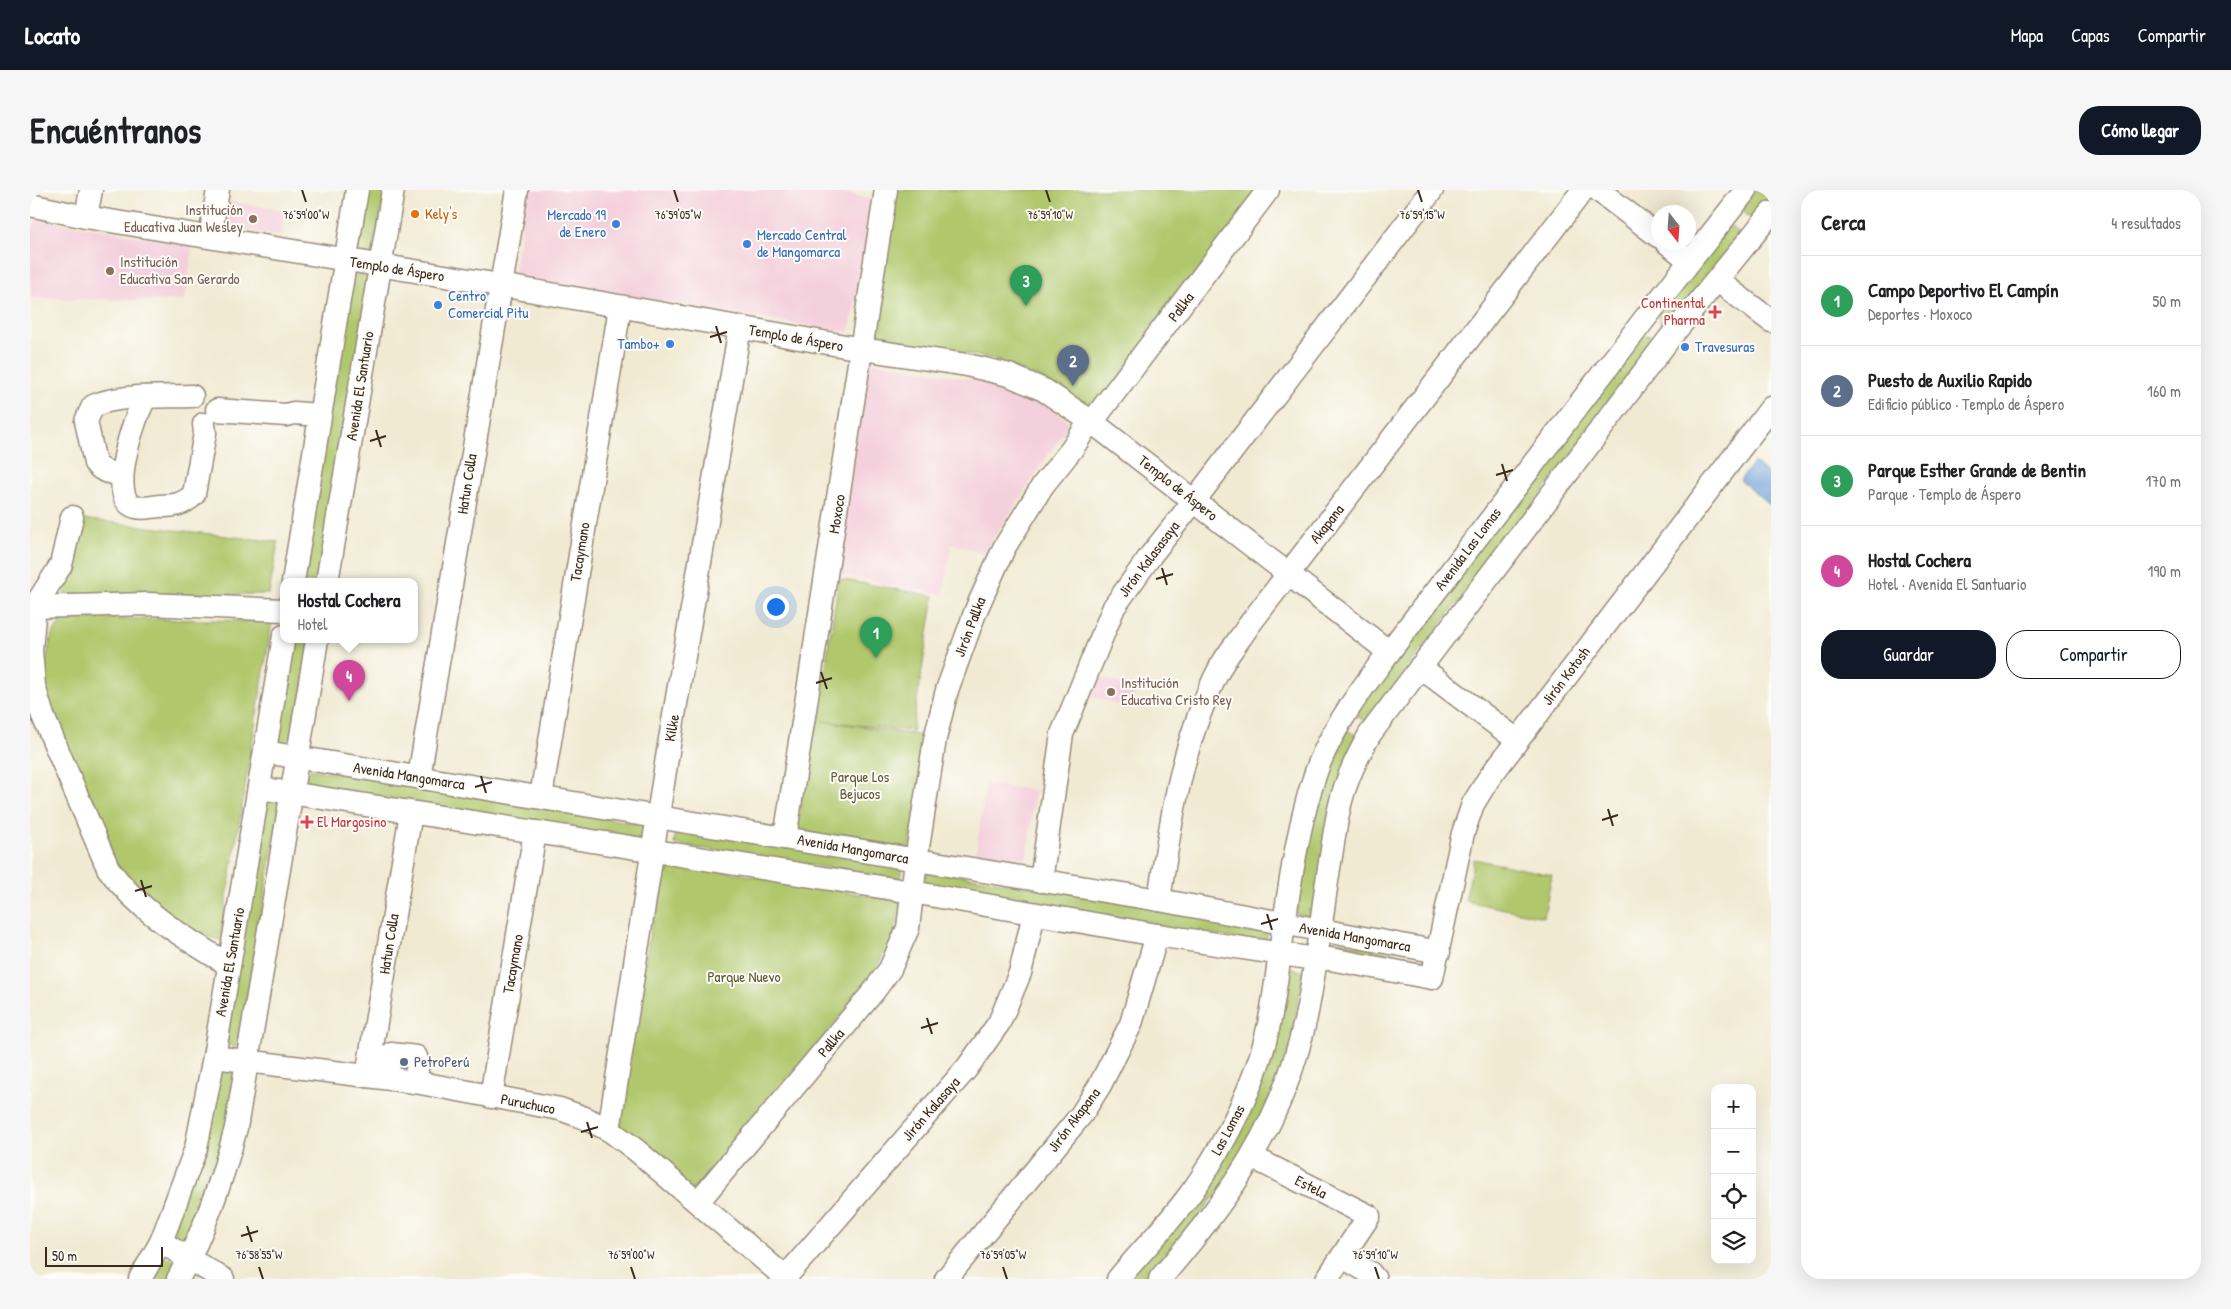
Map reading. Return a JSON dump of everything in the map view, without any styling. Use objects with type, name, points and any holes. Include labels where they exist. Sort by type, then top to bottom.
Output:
[{"type":"street","points":[[86,217],[91,190]]},
{"type":"street","points":[[210,237],[218,190]]},
{"type":"street","points":[[294,578],[357,190]]},
{"type":"street","name":"Avenida El Santuario","points":[[328,578],[393,190]]},
{"type":"street","name":"Hatun Colla","points":[[419,778],[500,285],[518,190]]},
{"type":"street","name":"Moxoco","points":[[785,838],[886,190]]},
{"type":"street","name":"Pallka","points":[[1091,421],[1268,190]]},
{"type":"street","name":"Jirón Kalasasaya","points":[[1040,881],[1062,734],[1114,607],[1150,554],[1194,501],[1432,190]]},
{"type":"street","name":"Akapana","points":[[1159,900],[1173,805],[1185,756],[1199,713],[1222,665],[1249,625],[1583,190]]},
{"type":"street","points":[[1598,190],[1651,231]]},
{"type":"street","name":"Avenida Las Lomas","points":[[1280,953],[1308,800],[1319,764],[1363,686],[1746,190]]},
{"type":"street","name":"Templo de Áspero","points":[[30,206],[86,217],[500,285],[862,349],[967,365],[1009,375],[1044,390],[1091,421],[1389,652]]},
{"type":"street","points":[[1730,212],[1756,232]]},
{"type":"street","points":[[1160,1279],[1217,1211],[1252,1158],[1270,1122],[1297,1052],[1306,1016],[1318,930],[1346,783],[1370,734],[1669,339],[1771,214]]},
{"type":"street","points":[[1676,250],[1690,261]]},
{"type":"street","points":[[1718,281],[1771,321]]},
{"type":"street","name":"Tacaymano","points":[[541,797],[620,307]]},
{"type":"street","points":[[1643,321],[1669,339]]},
{"type":"street","name":"Kilke","points":[[609,1130],[669,745],[740,328]]},
{"type":"street","points":[[121,473],[114,474],[106,471],[95,463],[86,421],[88,413],[93,406],[101,402],[146,397],[192,396],[186,404],[187,414],[194,422],[212,413],[320,414]]},
{"type":"street","points":[[146,397],[136,415],[121,473],[123,492],[128,502],[136,508],[174,506],[188,501],[194,494],[205,433],[212,413]]},
{"type":"street","name":"Jirón Kotosh","points":[[1432,978],[1463,833],[1473,804],[1489,778],[1517,740],[1771,408]]},
{"type":"street","name":"Jirón Pallka","points":[[916,860],[935,739],[947,690],[976,610],[1004,548],[1043,485],[1072,449],[1091,421]]},
{"type":"street","points":[[72,517],[60,565],[32,606],[30,650],[34,686],[43,716],[108,868],[120,886],[134,900],[192,942],[229,965]]},
{"type":"street","points":[[32,606],[148,604],[280,610]]},
{"type":"street","name":"Avenida El Santuario","points":[[140,1279],[161,1242],[196,1148],[214,1057],[283,643]]},
{"type":"street","points":[[178,1279],[190,1259],[210,1214],[227,1163],[236,1128],[317,643]]},
{"type":"street","points":[[1420,667],[1517,740]]},
{"type":"street","points":[[1344,718],[1370,734]]},
{"type":"street","name":"Avenida Mangomarca","points":[[265,752],[1159,900],[1439,952]]},
{"type":"street","name":"Avenida Mangomarca","points":[[259,788],[912,892],[1157,935],[1315,959],[1330,959],[1432,978]]},
{"type":"street","name":"Hatun Colla","points":[[380,1064],[411,812]]},
{"type":"street","name":"Tacaymano","points":[[490,1097],[536,832]]},
{"type":"street","name":"Pallka","points":[[698,1202],[874,991],[890,969],[908,928],[916,860]]},
{"type":"street","name":"Jirón Kalasaya","points":[[785,1278],[967,1068],[999,1023],[1020,973],[1034,914]]},
{"type":"street","name":"Jirón Akapana","points":[[946,1279],[1081,1115],[1100,1085],[1131,1024],[1157,935]]},
{"type":"street","name":"Las Lomas","points":[[1118,1279],[1199,1181],[1232,1124],[1259,1061],[1268,1030],[1275,996],[1280,953]]},
{"type":"street","name":"Puruchuco","points":[[214,1057],[246,1062],[380,1064],[490,1097],[560,1109],[609,1130],[636,1150],[785,1278]]},
{"type":"street","name":"Estela","points":[[1252,1158],[1369,1216],[1344,1257]]},
{"type":"street","points":[[161,1242],[222,1279]]},
{"type":"street","points":[[1327,1279],[1344,1257],[1370,1273],[1375,1279]]},
{"type":"shaded area","points":[[528,190],[823,190],[877,199],[849,333],[513,276]]},
{"type":"shaded area","name":"Institución Educativa Juan Wesley","points":[[225,201],[285,210],[281,236],[221,227]]},
{"type":"shaded area","name":"Institución Educativa San Gerardo","points":[[36,219],[193,245],[185,301],[30,298],[30,236]]},
{"type":"shaded area","points":[[868,361],[999,384],[1039,400],[1070,422],[983,554],[952,543],[943,595],[834,574]]},
{"type":"shaded area","name":"Institución Educativa Cristo Rey","points":[[1093,675],[1136,688],[1129,708],[1087,695]]},
{"type":"shaded area","points":[[986,784],[1035,790],[1027,856],[1023,859],[976,851]]},
{"type":"green space","points":[[366,190],[386,190],[371,257],[356,251]]},
{"type":"green space","points":[[896,190],[1260,190],[1093,413],[1042,379],[990,358],[874,338]]},
{"type":"green space","points":[[1755,190],[1771,190],[1771,202],[1754,218],[1746,216],[1743,208]]},
{"type":"green space","points":[[1725,227],[1732,227],[1740,234],[1669,327],[1660,323],[1657,314]]},
{"type":"green space","points":[[357,272],[370,274],[322,578],[301,578],[350,275]]},
{"type":"green space","points":[[1649,335],[1657,343],[1366,722],[1357,716],[1355,708],[1641,336]]},
{"type":"green space","points":[[81,519],[278,542],[269,594],[67,596],[64,592],[63,582],[73,566]]},
{"type":"green space","name":"Parque Los Bejucos","points":[[839,579],[934,596],[912,731],[823,721],[931,737],[909,849],[796,833],[812,719],[817,720]]},
{"type":"green space","points":[[69,618],[272,621],[220,940],[190,932],[137,890],[112,858],[53,723],[43,675],[52,634],[59,625]]},
{"type":"green space","points":[[290,643],[310,643],[293,747],[276,750]]},
{"type":"green space","points":[[1349,731],[1358,737],[1315,918],[1296,914],[1310,816],[1341,734]]},
{"type":"green space","points":[[314,770],[652,826],[655,842],[303,785],[303,772]]},
{"type":"green space","points":[[281,800],[238,1047],[226,1044],[264,801]]},
{"type":"green space","points":[[676,826],[903,864],[901,879],[674,844]]},
{"type":"green space","points":[[1474,859],[1552,875],[1544,917],[1465,901]]},
{"type":"green space","name":"Parque Nuevo","points":[[663,861],[900,901],[895,934],[872,975],[848,1008],[692,1191],[615,1128]]},
{"type":"green space","points":[[932,871],[1268,924],[1266,944],[929,888],[925,882],[926,874]]},
{"type":"green space","points":[[1331,940],[1423,958],[1428,968],[1328,961],[1325,944]]},
{"type":"green space","points":[[1293,968],[1303,972],[1289,1052],[1246,1155],[1151,1279],[1127,1279],[1200,1190],[1286,971]]},
{"type":"green space","points":[[224,1068],[235,1068],[223,1153],[190,1241],[183,1244],[174,1241],[173,1231],[218,1072]]},
{"type":"green space","points":[[160,1256],[177,1260],[171,1279],[147,1279]]},
{"type":"water","points":[[1754,462],[1771,477],[1771,506],[1740,480]]},
{"type":"place","name":"Kely's","points":[[415,214]]},
{"type":"place","name":"Institución Educativa Juan Wesley","points":[[253,219]]},
{"type":"place","name":"Mercado 19 de Enero","points":[[616,224]]},
{"type":"place","name":"Mercado Central de Mangomarca","points":[[747,244]]},
{"type":"place","name":"Institución Educativa San Gerardo","points":[[110,271]]},
{"type":"place","name":"Centro Comercial Pitu","points":[[438,305]]},
{"type":"place","name":"Parque Esther Grande de Bentin","points":[[1026,306]]},
{"type":"place","name":"Continental Pharma","points":[[1715,312]]},
{"type":"place","name":"Tambo+","points":[[670,344]]},
{"type":"place","name":"Travesuras","points":[[1685,347]]},
{"type":"place","name":"Puesto de Auxilio Rapido","points":[[1073,386]]},
{"type":"place","name":"Campo Deportivo El Campín","points":[[876,658]]},
{"type":"place","name":"Institución Educativa Cristo Rey","points":[[1111,692]]},
{"type":"place","name":"Hostal Cochera","points":[[349,701]]},
{"type":"place","name":"El Margosino","points":[[307,822]]},
{"type":"place","name":"PetroPerú","points":[[404,1062]]}]
